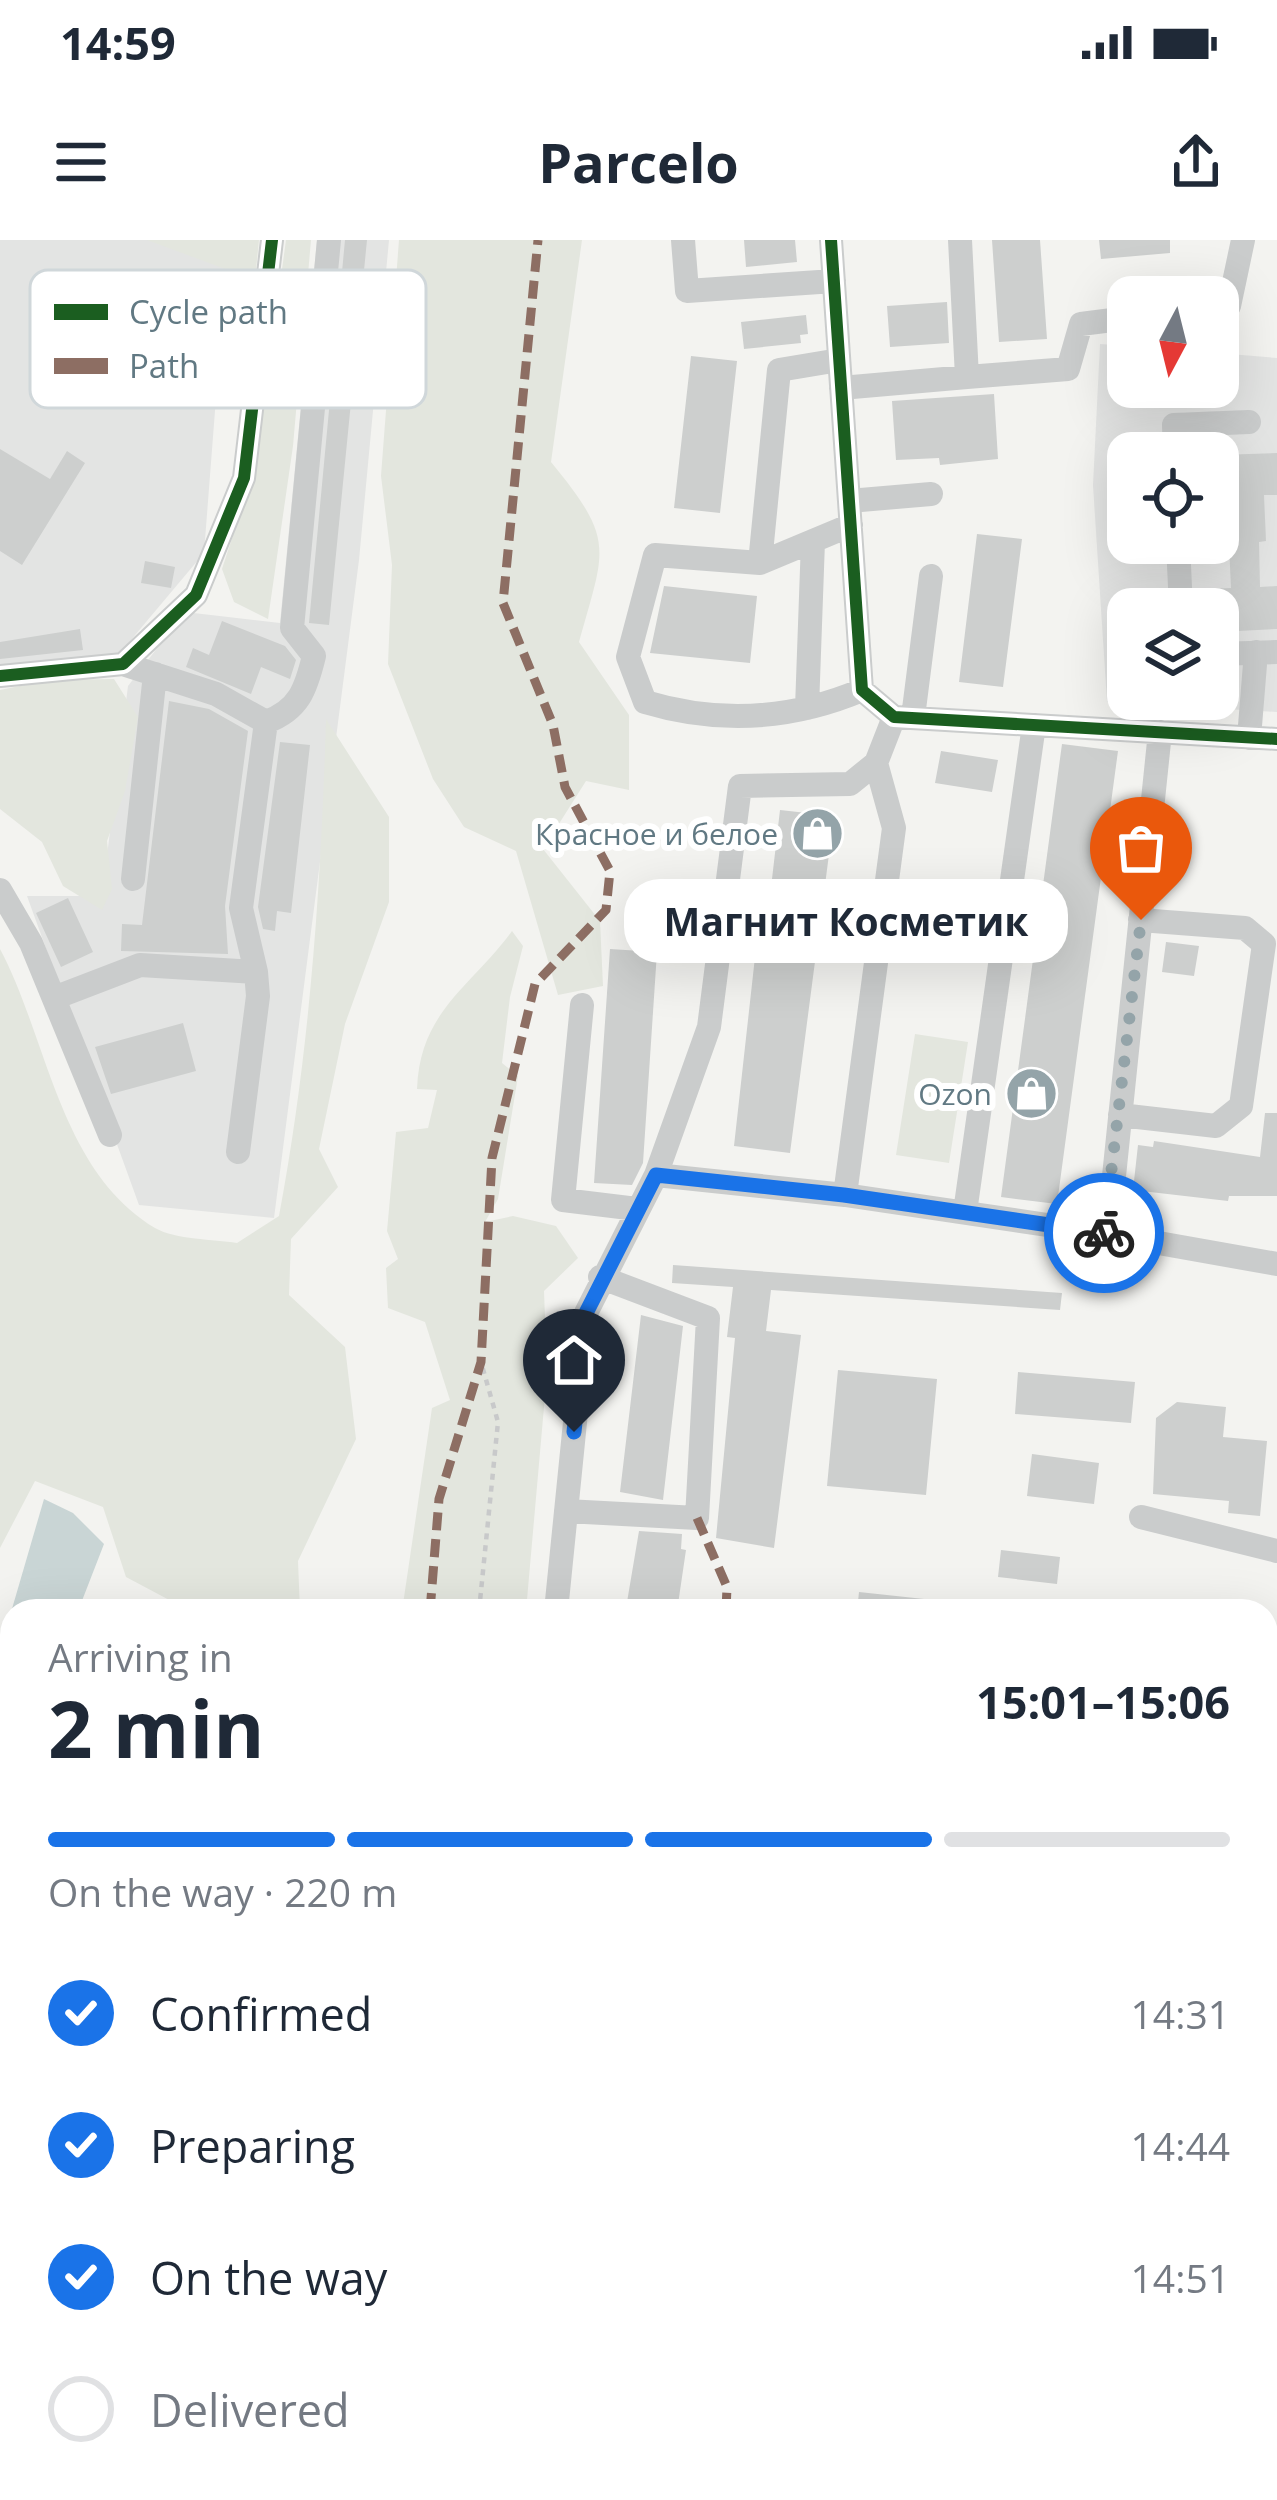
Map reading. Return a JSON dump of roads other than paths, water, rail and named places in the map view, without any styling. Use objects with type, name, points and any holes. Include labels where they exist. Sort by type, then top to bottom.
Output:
[{"type":"street","points":[[268,270],[272,240]]},
{"type":"street","points":[[325,270],[328,240]]},
{"type":"street","points":[[683,240],[686,291],[834,281]]},
{"type":"street","points":[[831,240],[862,690]]},
{"type":"street","points":[[959,240],[967,377]]},
{"type":"street","points":[[1235,276],[1243,240]]},
{"type":"street","points":[[841,388],[1068,369],[1081,324],[1107,321]]},
{"type":"street","points":[[760,563],[779,370],[839,360]]},
{"type":"street","points":[[123,664],[196,595],[244,478],[252,408]]},
{"type":"street","points":[[0,676],[123,664],[216,694],[266,722],[288,714],[314,656],[292,628],[312,408]]},
{"type":"street","points":[[1174,432],[1174,425],[1249,422]]},
{"type":"street","points":[[862,690],[807,708],[698,718],[645,702],[628,657],[655,555],[760,563],[813,541],[850,513],[931,494]]},
{"type":"street","points":[[807,708],[813,541]]},
{"type":"street","points":[[557,1599],[586,1313],[600,1277],[656,1175],[710,1027],[740,786],[850,784],[876,763],[904,717],[931,576]]},
{"type":"street","points":[[1249,738],[1267,652]]},
{"type":"street","points":[[134,879],[154,674]]},
{"type":"street","points":[[862,690],[904,717],[1277,739]]},
{"type":"street","points":[[238,1152],[258,996],[241,908],[266,722]]},
{"type":"street","points":[[965,1212],[1034,725]]},
{"type":"street","points":[[1108,1234],[1160,732]]},
{"type":"street","points":[[844,1195],[894,828],[876,763]]},
{"type":"street","points":[[0,890],[32,943],[110,1135]]},
{"type":"street","points":[[1120,1115],[1216,1126],[1241,1106],[1264,944],[1245,928],[1141,920]]},
{"type":"street","points":[[54,998],[140,965],[256,972]]},
{"type":"street","points":[[582,1005],[563,1200],[637,1210]]},
{"type":"street","points":[[656,1175],[965,1212],[1277,1264]]},
{"type":"street","points":[[566,1511],[697,1518],[708,1318],[600,1277]]},
{"type":"street","points":[[1141,1517],[1277,1551]]},
{"type":"place","name":"Красное и белое","points":[[817,833]]},
{"type":"place","name":"Магнит Косметик","points":[[1141,920]]},
{"type":"place","name":"Ozon","points":[[1031,1093]]}]
